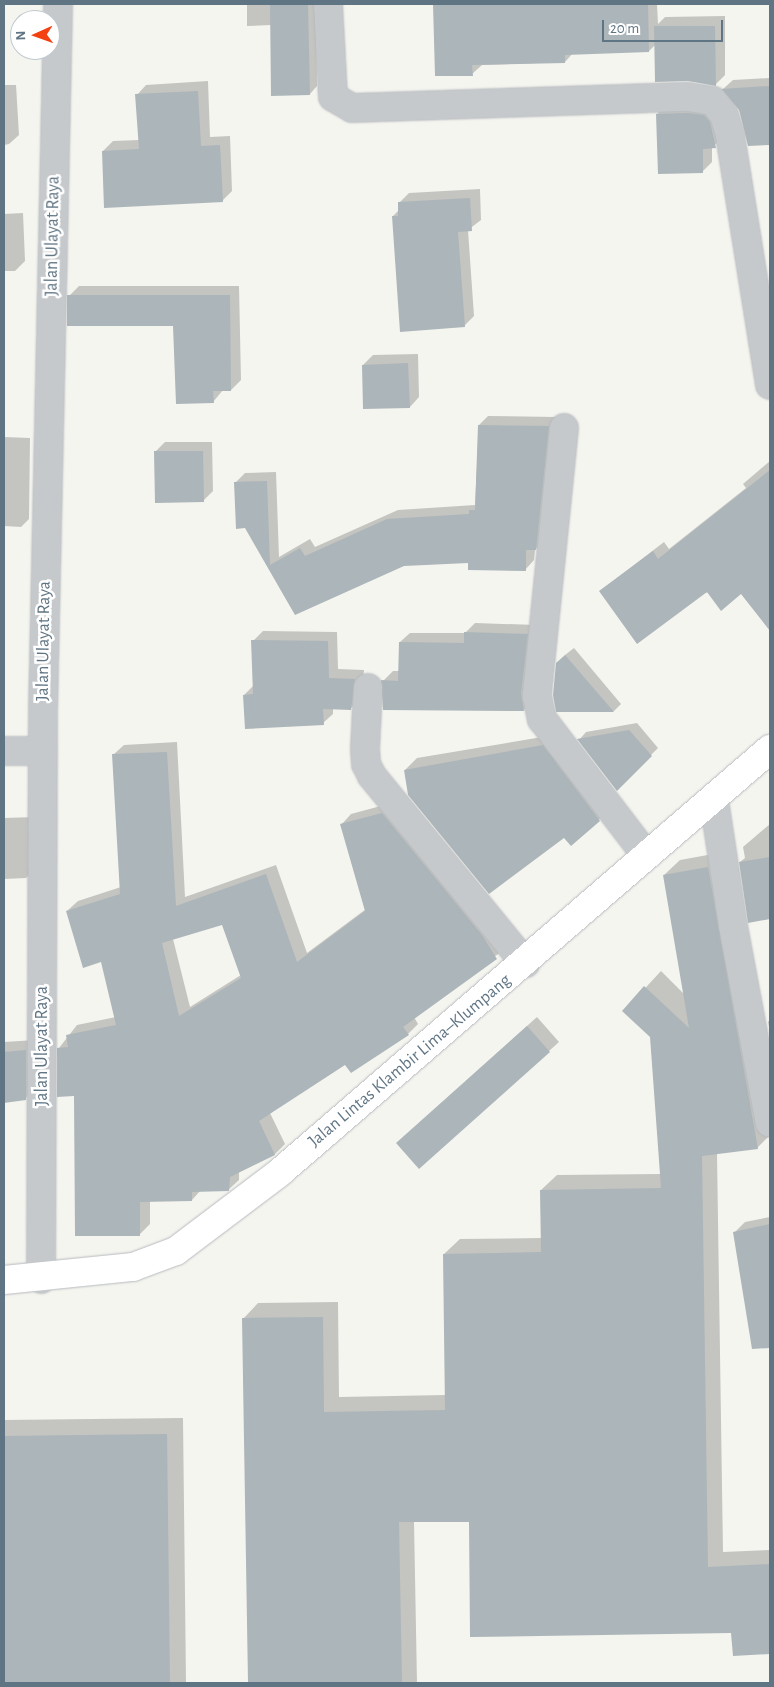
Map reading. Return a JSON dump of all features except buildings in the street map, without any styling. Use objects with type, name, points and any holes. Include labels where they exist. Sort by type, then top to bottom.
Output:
[{"type":"main road","name":"Jalan Lintas Klambir Lima–Klumpang","points":[[4,1280],[42,1279],[133,1267],[176,1251],[279,1173],[525,963],[646,855],[714,800],[770,749]]},
{"type":"street","name":"Jalan Ulayat Raya","points":[[42,1279],[43,751],[58,4]]},
{"type":"street","points":[[328,4],[333,97],[352,108],[688,97],[713,101],[724,115],[730,135],[770,385]]},
{"type":"street","points":[[564,428],[537,696],[542,719],[646,855]]},
{"type":"street","points":[[368,688],[365,749],[366,764],[372,776],[525,963]]},
{"type":"street","points":[[4,751],[43,751]]},
{"type":"street","points":[[714,800],[733,926],[770,1122]]}]
